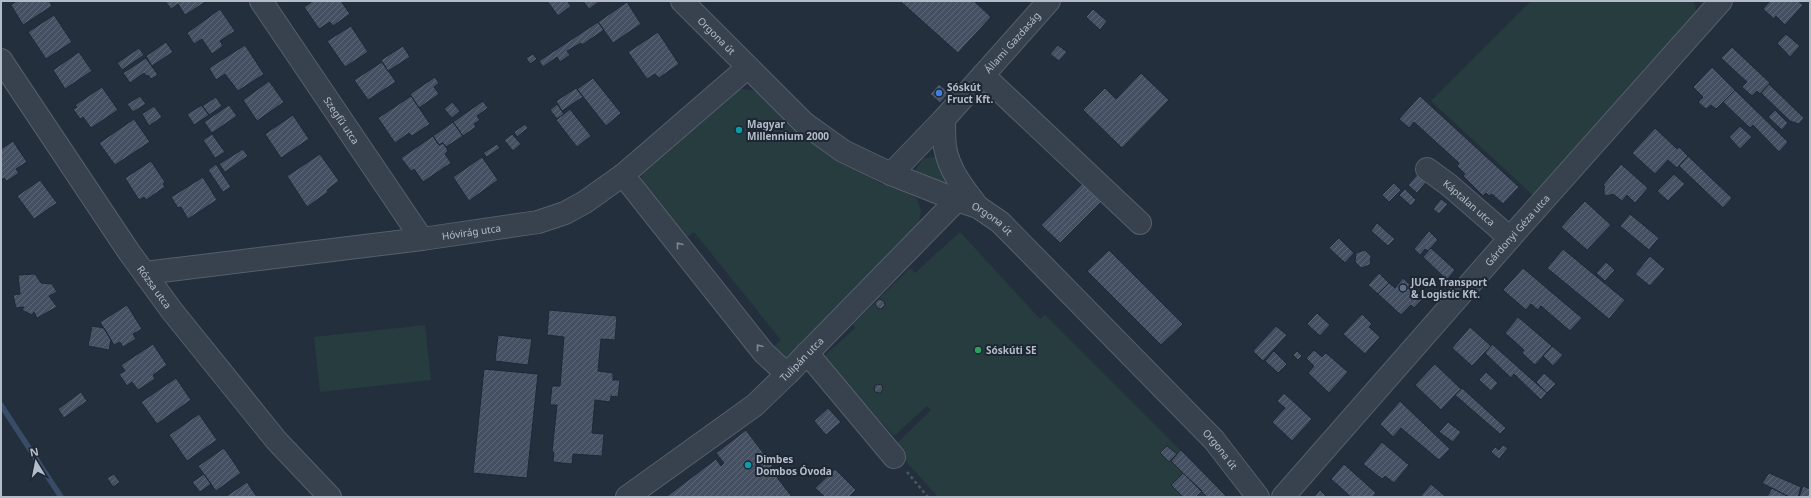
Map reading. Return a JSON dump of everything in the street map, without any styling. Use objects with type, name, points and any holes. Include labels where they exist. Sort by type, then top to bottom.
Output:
[{"type":"street","name":"Szegfű utca","points":[[261,1],[422,240]]},
{"type":"street","name":"Orgona út","points":[[682,1],[804,123],[843,151],[891,174],[956,200],[978,207],[1000,222],[1214,440],[1258,497]]},
{"type":"street","name":"Állami Gazdaság","points":[[891,174],[944,119],[1049,1]]},
{"type":"street","name":"Gárdonyi Géza utca","points":[[1283,497],[1713,4]]},
{"type":"street","name":"Rózsa utca","points":[[1,60],[144,273],[172,311],[276,440],[330,497]]},
{"type":"street","name":"Hóvirág utca","points":[[144,273],[422,240],[545,220],[565,213],[586,202],[623,175],[748,67]]},
{"type":"street","points":[[983,75],[1140,223]]},
{"type":"street","points":[[944,119],[945,147],[950,166],[960,184],[978,207]]},
{"type":"street","name":"Káptalan utca","points":[[1427,169],[1449,185],[1510,238]]},
{"type":"street","points":[[623,175],[764,353],[787,374]]},
{"type":"street","name":"Tulipán utca","points":[[628,497],[755,405],[956,200]]},
{"type":"street","points":[[807,353],[894,457]]},
{"type":"path","points":[[894,457],[928,497]]},
{"type":"green space","points":[[1531,1],[1692,1],[1695,4],[1697,17],[1537,199],[1431,101]]},
{"type":"green space","points":[[741,89],[759,91],[851,166],[880,183],[911,195],[917,199],[921,211],[919,221],[914,231],[786,358],[781,358],[771,348],[781,340],[694,232],[686,238],[645,187],[642,179],[643,172],[733,90]]},
{"type":"green space","points":[[933,157],[937,159],[947,186],[917,174],[916,169],[923,159]]},
{"type":"green space","name":"Sóskúti SE","points":[[960,232],[1040,319],[1045,315],[1227,497],[938,497],[893,447],[931,410],[927,406],[894,436],[822,358],[855,328],[853,324],[910,268],[915,273]]},
{"type":"green space","points":[[425,325],[431,380],[320,392],[314,337]]},
{"type":"building","points":[[17,1],[49,1],[52,6],[23,25],[11,5]]},
{"type":"building","points":[[165,1],[207,1],[185,15],[178,4],[171,9]]},
{"type":"building","points":[[313,1],[341,1],[350,14],[333,26],[330,22],[319,29],[304,7]]},
{"type":"building","points":[[567,1],[571,6],[558,16],[548,2]]},
{"type":"building","points":[[583,1],[600,1],[589,9]]},
{"type":"building","points":[[900,1],[974,1],[991,17],[958,53]]},
{"type":"building","points":[[1770,1],[1798,1],[1803,5],[1785,25],[1776,16],[1774,19],[1763,9]]},
{"type":"building","points":[[627,2],[641,24],[613,43],[598,22]]},
{"type":"building","points":[[220,9],[235,31],[220,41],[223,46],[212,54],[202,39],[194,44],[187,33]]},
{"type":"building","points":[[1093,9],[1107,21],[1100,30],[1086,17]]},
{"type":"building","points":[[54,15],[72,42],[46,59],[28,32]]},
{"type":"building","points":[[598,22],[604,30],[582,45],[581,43],[567,51],[570,55],[560,62],[557,57],[543,67],[539,61]]},
{"type":"building","points":[[351,26],[368,52],[345,67],[327,41]]},
{"type":"building","points":[[658,32],[679,64],[659,78],[655,74],[647,79],[628,52]]},
{"type":"building","points":[[1786,34],[1800,46],[1790,57],[1777,43]]},
{"type":"building","points":[[166,42],[173,52],[152,66],[146,56]]},
{"type":"building","points":[[245,45],[264,74],[238,91],[225,74],[216,80],[209,68]]},
{"type":"building","points":[[1058,45],[1067,52],[1059,61],[1050,54]]},
{"type":"building","points":[[403,46],[410,57],[388,71],[381,60]]},
{"type":"building","points":[[1732,47],[1770,83],[1760,94],[1757,91],[1752,96],[1742,87],[1747,82],[1721,58]]},
{"type":"building","points":[[139,48],[144,55],[122,70],[117,63]]},
{"type":"building","points":[[79,52],[92,71],[65,89],[53,70]]},
{"type":"building","points":[[533,54],[537,59],[530,64],[526,58]]},
{"type":"building","points":[[146,58],[158,75],[151,79],[144,73],[130,83],[123,73]]},
{"type":"building","points":[[382,62],[396,82],[368,100],[354,80]]},
{"type":"building","points":[[1712,67],[1735,90],[1716,109],[1711,105],[1706,109],[1698,102],[1703,97],[1693,87]]},
{"type":"building","points":[[1141,73],[1169,100],[1122,148],[1083,110],[1105,88],[1116,99]]},
{"type":"building","points":[[435,77],[439,83],[434,87],[439,94],[419,108],[410,94]]},
{"type":"building","points":[[593,78],[621,113],[606,126],[577,89]]},
{"type":"building","points":[[269,81],[284,102],[257,121],[243,100]]},
{"type":"building","name":"Sóskút Fruct Kft.","points":[[939,84],[949,93],[940,103],[930,94]]},
{"type":"building","points":[[1769,84],[1804,118],[1799,124],[1790,121],[1761,93]]},
{"type":"building","points":[[102,87],[118,110],[91,128],[83,117],[80,119],[73,109],[77,107],[75,105]]},
{"type":"building","points":[[576,88],[583,97],[562,111],[556,101]]},
{"type":"building","points":[[1735,90],[1788,142],[1779,152],[1753,125],[1750,128],[1723,102]]},
{"type":"building","points":[[140,96],[146,104],[133,112],[127,104]]},
{"type":"building","points":[[411,96],[430,124],[412,136],[409,133],[395,143],[378,118]]},
{"type":"building","points":[[1420,96],[1519,187],[1503,204],[1492,194],[1489,196],[1486,193],[1483,196],[1463,176],[1465,174],[1457,166],[1459,163],[1414,122],[1409,128],[1399,119]]},
{"type":"building","points":[[216,97],[222,106],[209,115],[202,106]]},
{"type":"building","points":[[483,101],[488,108],[477,116],[480,120],[474,124],[476,127],[463,136],[453,122]]},
{"type":"building","points":[[452,102],[460,111],[452,118],[444,109]]},
{"type":"building","points":[[557,104],[564,114],[557,119],[550,110]]},
{"type":"building","points":[[202,105],[209,115],[194,125],[187,114]]},
{"type":"building","points":[[229,105],[237,116],[212,133],[204,122]]},
{"type":"building","points":[[154,106],[162,117],[149,126],[142,114]]},
{"type":"building","points":[[570,109],[591,136],[577,147],[556,120]]},
{"type":"building","points":[[1775,110],[1788,123],[1782,130],[1768,117]]},
{"type":"building","points":[[293,115],[309,139],[281,158],[265,134]]},
{"type":"building","points":[[134,119],[150,142],[115,165],[99,143]]},
{"type":"building","points":[[453,122],[463,136],[446,147],[443,143],[439,145],[433,136]]},
{"type":"building","points":[[525,124],[528,128],[517,137],[514,132]]},
{"type":"building","points":[[1740,126],[1752,137],[1740,149],[1729,137]]},
{"type":"building","points":[[1655,128],[1677,149],[1679,147],[1688,156],[1677,168],[1668,160],[1655,174],[1632,153]]},
{"type":"building","points":[[212,134],[225,152],[215,158],[203,140]]},
{"type":"building","points":[[512,134],[521,144],[513,151],[504,140]]},
{"type":"building","points":[[433,136],[439,145],[443,143],[446,147],[448,151],[445,154],[451,163],[423,182],[414,169],[411,171],[401,158]]},
{"type":"building","points":[[13,141],[27,162],[16,169],[19,173],[7,181],[4,178],[1,180],[1,149]]},
{"type":"building","points":[[497,144],[500,148],[487,157],[483,153]]},
{"type":"building","points":[[243,149],[248,156],[225,172],[219,164]]},
{"type":"building","points":[[320,154],[339,181],[327,190],[328,192],[307,207],[287,176]]},
{"type":"building","points":[[1688,156],[1732,198],[1723,208],[1679,166]]},
{"type":"building","points":[[482,157],[498,180],[469,201],[453,177]]},
{"type":"building","points":[[151,161],[165,182],[163,184],[165,187],[146,200],[144,197],[139,200],[125,178]]},
{"type":"building","points":[[216,164],[231,187],[223,192],[208,170]]},
{"type":"building","points":[[1621,164],[1648,188],[1635,203],[1627,195],[1622,201],[1613,194],[1607,196],[1604,194],[1605,187],[1603,185]]},
{"type":"building","points":[[1418,174],[1427,181],[1417,193],[1408,185]]},
{"type":"building","points":[[1674,174],[1685,184],[1668,201],[1657,191]]},
{"type":"building","points":[[203,177],[217,200],[188,219],[181,207],[178,208],[171,197]]},
{"type":"building","points":[[40,180],[57,203],[34,219],[17,196]]},
{"type":"building","points":[[1084,182],[1103,200],[1060,243],[1041,225]]},
{"type":"building","points":[[1394,183],[1401,190],[1389,202],[1382,195]]},
{"type":"building","points":[[1405,189],[1416,200],[1411,206],[1399,195]]},
{"type":"building","points":[[1441,199],[1448,204],[1439,214],[1433,209]]},
{"type":"building","points":[[1585,201],[1611,225],[1587,250],[1561,227]]},
{"type":"building","points":[[1630,214],[1659,238],[1649,250],[1620,226]]},
{"type":"building","points":[[1377,223],[1395,239],[1388,246],[1371,231]]},
{"type":"building","points":[[1429,231],[1438,240],[1428,251],[1425,249],[1420,255],[1414,249]]},
{"type":"building","points":[[1339,238],[1354,253],[1345,263],[1329,248]]},
{"type":"building","points":[[1431,248],[1455,270],[1447,280],[1423,257]]},
{"type":"building","points":[[1563,249],[1625,300],[1609,319],[1547,268]]},
{"type":"building","points":[[1109,250],[1183,324],[1161,345],[1087,271]]},
{"type":"building","points":[[1365,250],[1371,256],[1370,265],[1361,268],[1355,262],[1356,253]]},
{"type":"building","points":[[1650,256],[1665,269],[1650,286],[1635,274]]},
{"type":"building","points":[[1606,262],[1615,270],[1605,281],[1596,273]]},
{"type":"building","points":[[1523,268],[1582,318],[1570,331],[1541,306],[1538,310],[1531,304],[1526,310],[1503,290]]},
{"type":"building","points":[[1379,273],[1389,283],[1378,294],[1368,285]]},
{"type":"building","points":[[35,274],[41,283],[52,284],[57,292],[49,296],[57,307],[37,318],[34,312],[32,315],[22,310],[24,307],[16,308],[13,295],[20,294],[18,275]]},
{"type":"building","points":[[1403,278],[1424,298],[1414,308],[1411,305],[1401,315],[1378,294],[1389,283],[1395,288]]},
{"type":"building","points":[[879,299],[884,301],[885,305],[881,309],[877,308],[875,303]]},
{"type":"building","points":[[127,305],[142,329],[133,334],[136,339],[123,347],[120,342],[114,345],[100,322]]},
{"type":"building","points":[[549,310],[617,316],[615,340],[601,339],[598,371],[613,373],[613,380],[620,380],[618,397],[611,396],[610,402],[595,400],[592,433],[604,434],[602,456],[573,454],[572,464],[553,462],[554,452],[552,452],[557,405],[550,405],[552,386],[560,386],[564,337],[547,335]]},
{"type":"building","points":[[1317,313],[1330,325],[1320,336],[1307,324]]},
{"type":"building","points":[[1362,314],[1372,324],[1369,327],[1380,337],[1365,354],[1343,334]]},
{"type":"building","points":[[1518,317],[1552,346],[1535,365],[1522,353],[1524,350],[1505,333]]},
{"type":"building","points":[[92,326],[104,328],[111,340],[109,350],[88,346]]},
{"type":"building","points":[[1276,326],[1287,335],[1263,361],[1253,351]]},
{"type":"building","points":[[1470,327],[1491,346],[1472,366],[1452,348]]},
{"type":"building","points":[[498,335],[532,339],[528,365],[495,361]]},
{"type":"building","points":[[153,344],[167,365],[153,375],[155,379],[138,390],[132,382],[127,386],[119,374],[125,371],[121,365]]},
{"type":"building","points":[[1492,344],[1547,393],[1541,400],[1514,374],[1511,378],[1485,353]]},
{"type":"building","points":[[1552,346],[1563,355],[1553,366],[1543,356]]},
{"type":"building","points":[[1314,350],[1322,357],[1326,353],[1348,372],[1329,393],[1308,373],[1314,366],[1306,358]]},
{"type":"building","points":[[1274,351],[1287,364],[1278,373],[1265,361]]},
{"type":"building","points":[[1297,351],[1302,356],[1298,360],[1293,355]]},
{"type":"building","points":[[1435,364],[1461,389],[1441,410],[1415,385]]},
{"type":"building","points":[[484,369],[538,374],[527,478],[473,473]]},
{"type":"building","points":[[1486,372],[1498,383],[1491,391],[1479,380]]},
{"type":"building","points":[[1544,373],[1556,384],[1547,393],[1536,382]]},
{"type":"building","points":[[176,378],[191,400],[157,424],[141,402]]},
{"type":"building","points":[[877,384],[882,385],[883,389],[880,393],[875,392],[874,388]]},
{"type":"building","points":[[1462,388],[1506,428],[1500,434],[1455,395]]},
{"type":"building","points":[[81,392],[87,401],[64,418],[58,409]]},
{"type":"building","points":[[1284,393],[1312,419],[1292,441],[1272,422],[1285,408],[1277,401]]},
{"type":"building","points":[[1400,401],[1450,449],[1439,460],[1401,428],[1393,437],[1380,424]]},
{"type":"building","points":[[828,408],[841,422],[826,435],[814,421]]},
{"type":"building","points":[[199,414],[217,440],[187,461],[169,435]]},
{"type":"building","points":[[1448,422],[1461,432],[1453,442],[1439,432]]},
{"type":"building","name":"Dimbes Dombos Óvoda","points":[[746,430],[773,466],[770,468],[792,497],[666,497],[716,459],[721,466],[724,463],[716,453]]},
{"type":"building","points":[[1382,442],[1409,465],[1394,483],[1385,476],[1382,479],[1363,464]]},
{"type":"building","points":[[1503,445],[1508,448],[1499,459],[1491,452],[1495,447],[1499,450]]},
{"type":"building","points":[[1167,446],[1177,454],[1169,462],[1160,453]]},
{"type":"building","points":[[224,448],[241,473],[216,491],[198,466]]},
{"type":"building","points":[[1181,450],[1227,497],[1207,497],[1171,461]]},
{"type":"building","points":[[1344,464],[1376,493],[1373,497],[1351,497],[1331,479]]},
{"type":"building","points":[[835,469],[856,490],[849,497],[825,497],[815,488]]},
{"type":"building","points":[[1183,473],[1202,491],[1196,497],[1183,497],[1171,485]]},
{"type":"building","points":[[1769,473],[1801,487],[1798,497],[1789,497],[1762,483]]},
{"type":"building","points":[[114,474],[120,482],[113,487],[107,478]]},
{"type":"building","points":[[204,474],[211,484],[200,492],[192,482]]},
{"type":"building","points":[[247,482],[257,497],[225,497]]},
{"type":"building","points":[[1431,484],[1446,497],[1420,497]]},
{"type":"building","points":[[1803,486],[1810,489],[1810,497],[1799,497]]},
{"type":"building","points":[[1772,488],[1789,497],[1767,497]]},
{"type":"building","points":[[1320,490],[1327,497],[1314,497]]},
{"type":"waterway","points":[[1,405],[61,497]]},
{"type":"place","name":"Sóskút Fruct Kft.","points":[[939,93]]},
{"type":"place","name":"Magyar Millennium 2000","points":[[739,130]]},
{"type":"place","name":"JUGA Transport & Logistic Kft.","points":[[1403,288]]},
{"type":"place","name":"Sóskúti SE","points":[[978,350]]},
{"type":"place","name":"Dimbes Dombos Óvoda","points":[[748,465]]}]
